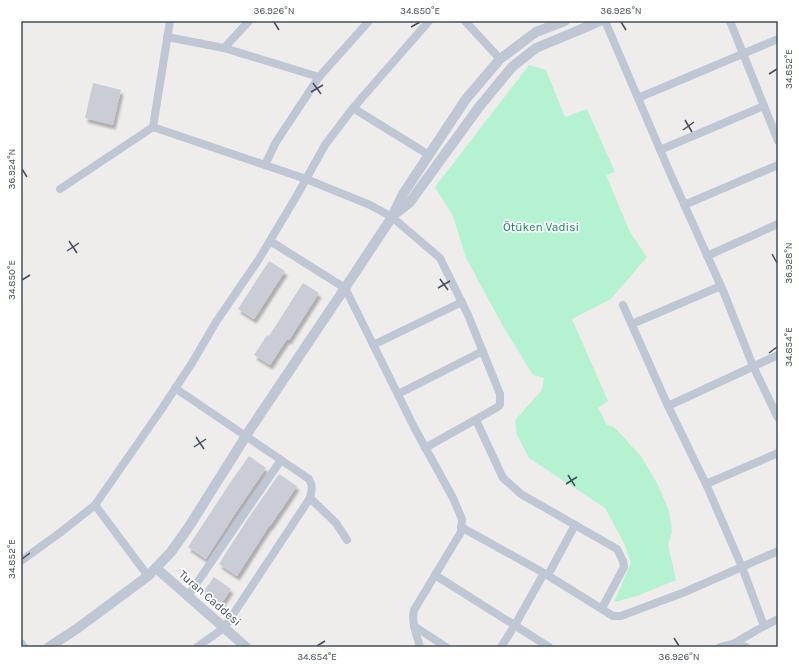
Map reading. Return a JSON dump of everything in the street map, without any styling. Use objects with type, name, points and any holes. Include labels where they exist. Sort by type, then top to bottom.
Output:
[{"type":"street","points":[[60,189],[153,127],[170,21]]},
{"type":"street","points":[[224,48],[249,21]]},
{"type":"street","points":[[21,561],[95,505],[161,410],[192,363],[216,322],[259,259],[325,145],[353,108],[429,21]]},
{"type":"street","points":[[465,21],[500,59]]},
{"type":"street","points":[[49,647],[78,628],[148,576],[171,552],[246,436],[392,217],[403,194],[466,99],[500,59],[536,32],[565,21]]},
{"type":"street","points":[[392,217],[410,202],[479,107],[512,67],[536,48],[600,21]]},
{"type":"street","points":[[605,21],[684,205],[721,286],[753,366],[778,418]]},
{"type":"street","points":[[730,21],[778,141]]},
{"type":"street","points":[[265,165],[276,142],[320,77],[364,23]]},
{"type":"street","points":[[167,37],[224,48],[320,77]]},
{"type":"street","points":[[638,98],[778,38]]},
{"type":"street","points":[[660,150],[764,106]]},
{"type":"street","points":[[353,108],[429,155]]},
{"type":"street","points":[[153,127],[306,179],[370,205],[392,217],[440,258],[462,302],[483,351],[500,394],[500,405],[492,411],[425,448]]},
{"type":"street","points":[[684,205],[778,165]]},
{"type":"street","points":[[708,256],[778,224]]},
{"type":"street","points":[[270,241],[345,288],[425,448],[453,498],[462,519],[461,532],[414,610],[414,626],[420,647]]},
{"type":"street","points":[[632,324],[721,286]]},
{"type":"street","points":[[373,345],[462,302]]},
{"type":"street","points":[[623,305],[668,406],[706,484],[742,567],[764,626]]},
{"type":"street","points":[[398,394],[483,351]]},
{"type":"street","points":[[668,406],[778,355]]},
{"type":"street","points":[[175,388],[309,479],[312,483],[310,498],[224,628],[197,647]]},
{"type":"street","points":[[476,420],[503,478],[521,494],[617,549],[623,561],[624,567],[602,608]]},
{"type":"street","points":[[706,484],[778,453]]},
{"type":"street","points":[[188,596],[281,460]]},
{"type":"street","points":[[310,498],[336,523],[347,540]]},
{"type":"street","points":[[95,505],[148,576]]},
{"type":"street","points":[[501,647],[575,525]]},
{"type":"street","points":[[462,527],[546,574],[613,616],[621,616],[685,592],[778,551]]},
{"type":"street","name":"Turan Caddesi","points":[[156,568],[246,647]]},
{"type":"street","points":[[435,575],[549,647]]},
{"type":"street","points":[[720,647],[735,643],[778,619]]},
{"type":"street","points":[[414,626],[446,647]]},
{"type":"street","points":[[21,642],[24,647]]},
{"type":"street","points":[[735,643],[746,647]]},
{"type":"green space","name":"Ötüken Vadisi","points":[[529,65],[546,70],[565,117],[587,109],[615,172],[606,175],[630,232],[647,257],[611,299],[572,319],[608,401],[598,408],[607,425],[614,427],[641,456],[658,485],[669,511],[672,532],[668,545],[676,580],[637,596],[614,602],[631,563],[624,543],[605,508],[529,458],[517,435],[515,420],[542,390],[544,378],[533,375],[504,328],[466,258],[453,216],[435,187]]},
{"type":"building","points":[[93,83],[121,90],[113,125],[85,118]]},
{"type":"building","points":[[269,261],[285,271],[254,319],[238,309]]},
{"type":"building","points":[[303,283],[319,293],[289,340],[287,339],[270,365],[254,355],[267,335],[269,336]]},
{"type":"building","points":[[249,456],[266,468],[206,559],[188,547]]},
{"type":"building","points":[[279,474],[297,486],[237,576],[219,564]]},
{"type":"building","points":[[214,577],[231,589],[221,604],[203,592]]}]
